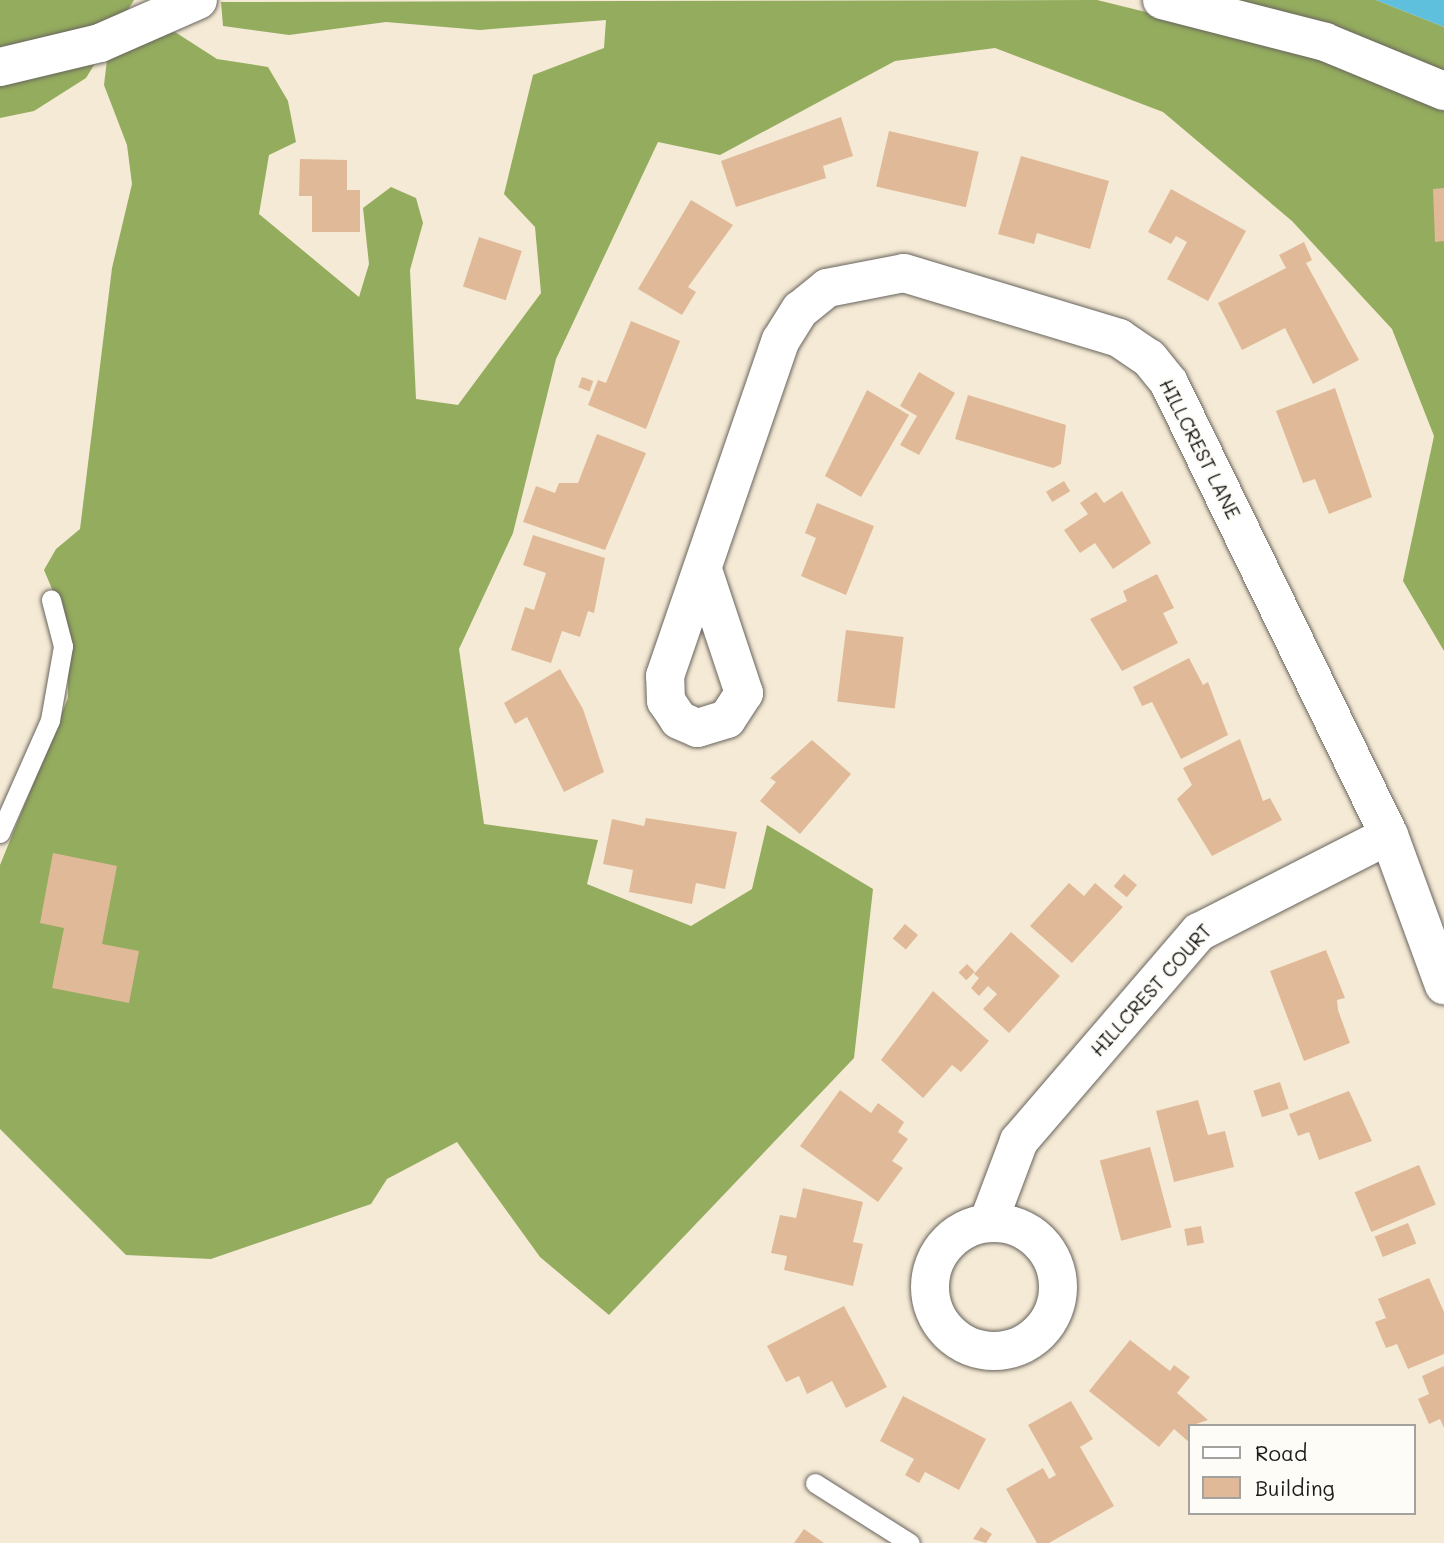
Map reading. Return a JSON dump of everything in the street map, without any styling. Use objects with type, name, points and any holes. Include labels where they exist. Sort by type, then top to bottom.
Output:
[{"type":"street","points":[[0,67],[100,43],[198,0]]},
{"type":"street","points":[[1162,0],[1325,42],[1444,91]]},
{"type":"street","name":"HILLCREST LANE","points":[[703,570],[781,340],[800,310],[827,289],[904,273],[1119,338],[1149,358],[1169,383],[1389,835],[1444,985]]},
{"type":"street","name":"HILLCREST COURT","points":[[988,1223],[1019,1141],[1199,932],[1389,835]]},
{"type":"lane","points":[[0,833],[50,720],[63,646],[51,600]]},
{"type":"lane","points":[[815,1483],[909,1543]]},
{"type":"green space","points":[[0,0],[134,0],[86,78],[34,111],[0,118]]},
{"type":"green space","points":[[1097,0],[1354,63],[1444,106],[1444,651],[1403,581],[1434,436],[1392,329],[1292,221],[1163,112],[995,48],[895,61],[720,155],[658,142],[556,359],[513,533],[459,649],[484,824],[598,840],[587,884],[691,926],[752,889],[767,825],[873,889],[854,1058],[609,1315],[540,1257],[457,1142],[387,1179],[371,1204],[211,1259],[126,1255],[0,1129],[0,865],[68,698],[68,627],[44,570],[56,549],[80,529],[112,268],[132,184],[127,145],[104,85],[107,60],[136,40],[175,32],[217,59],[268,67],[288,101],[296,142],[269,155],[259,214],[359,297],[369,264],[363,208],[391,187],[416,198],[423,223],[410,270],[416,399],[458,405],[541,293],[535,227],[504,194],[533,75],[604,48],[606,20],[480,30],[386,22],[289,35],[223,26],[221,2]]},
{"type":"green space","points":[[1208,0],[1376,0],[1444,27],[1444,79]]},
{"type":"water","points":[[1376,0],[1444,0],[1444,27]]},
{"type":"building","points":[[841,117],[853,156],[823,166],[826,178],[736,207],[721,161]]},
{"type":"building","points":[[889,131],[979,152],[966,207],[876,187]]},
{"type":"building","points":[[1021,156],[1109,181],[1090,249],[1037,233],[1034,244],[998,234]]},
{"type":"building","points":[[300,159],[347,160],[347,190],[360,190],[360,232],[312,232],[312,196],[299,196]]},
{"type":"building","points":[[1444,188],[1444,241],[1435,242],[1433,189]]},
{"type":"building","points":[[1171,189],[1246,231],[1208,301],[1167,279],[1187,242],[1176,236],[1171,244],[1148,232]]},
{"type":"building","points":[[691,200],[733,225],[688,287],[696,292],[682,315],[638,289]]},
{"type":"building","points":[[479,237],[522,251],[506,300],[463,286]]},
{"type":"building","points":[[1304,242],[1312,260],[1306,263],[1359,360],[1313,384],[1285,328],[1242,350],[1218,303],[1286,268],[1279,255]]},
{"type":"building","points":[[631,321],[680,341],[646,429],[588,405],[598,380],[606,383]]},
{"type":"building","points":[[919,372],[955,393],[919,455],[900,445],[917,416],[900,406]]},
{"type":"building","points":[[582,377],[593,381],[590,391],[578,387]]},
{"type":"building","points":[[1335,388],[1372,497],[1329,514],[1315,479],[1303,483],[1276,411]]},
{"type":"building","points":[[867,390],[909,415],[861,497],[825,476]]},
{"type":"building","points":[[968,395],[1066,425],[1061,464],[1053,468],[955,439]]},
{"type":"building","points":[[597,434],[646,453],[605,550],[523,522],[536,486],[555,493],[559,483],[578,483]]},
{"type":"building","points":[[1064,481],[1070,491],[1052,502],[1046,492]]},
{"type":"building","points":[[1122,491],[1151,543],[1113,569],[1095,543],[1080,553],[1064,530],[1088,514],[1080,503],[1096,492],[1104,503]]},
{"type":"building","points":[[817,503],[874,526],[846,595],[801,576],[816,538],[805,533]]},
{"type":"building","points":[[533,535],[605,558],[594,613],[588,611],[580,637],[562,631],[551,663],[511,650],[525,607],[534,610],[546,573],[523,565]]},
{"type":"building","points":[[1157,574],[1174,608],[1163,613],[1178,643],[1122,671],[1090,619],[1127,601],[1123,591]]},
{"type":"building","points":[[846,630],[904,637],[895,709],[837,701]]},
{"type":"building","points":[[1189,658],[1203,685],[1208,682],[1228,735],[1181,759],[1152,702],[1142,706],[1133,687]]},
{"type":"building","points":[[560,669],[583,709],[604,772],[564,792],[527,717],[515,724],[504,703]]},
{"type":"building","points":[[1240,739],[1263,801],[1270,798],[1282,820],[1212,856],[1177,799],[1192,785],[1183,768]]},
{"type":"building","points":[[812,740],[851,774],[800,834],[760,801],[776,782],[770,778]]},
{"type":"building","points":[[646,818],[737,832],[725,889],[696,883],[692,904],[629,892],[633,870],[603,864],[612,819],[644,826]]},
{"type":"building","points":[[53,853],[117,866],[102,944],[139,951],[129,1003],[52,988],[64,928],[40,923]]},
{"type":"building","points":[[1124,874],[1137,885],[1127,897],[1114,886]]},
{"type":"building","points":[[1069,883],[1084,896],[1095,883],[1123,907],[1072,963],[1030,926]]},
{"type":"building","points":[[905,924],[918,935],[906,949],[893,939]]},
{"type":"building","points":[[1011,932],[1060,976],[1009,1033],[983,1009],[997,994],[988,986],[979,996],[971,988],[979,978],[974,974]]},
{"type":"building","points":[[1326,950],[1345,998],[1337,1000],[1338,1010],[1350,1043],[1304,1061],[1270,971]]},
{"type":"building","points":[[967,964],[975,972],[966,980],[959,972]]},
{"type":"building","points":[[933,991],[989,1041],[961,1072],[952,1065],[923,1098],[881,1060]]},
{"type":"building","points":[[1280,1082],[1289,1109],[1262,1117],[1253,1091]]},
{"type":"building","points":[[840,1090],[871,1113],[878,1103],[904,1122],[898,1132],[908,1139],[892,1161],[903,1168],[878,1202],[800,1146]]},
{"type":"building","points":[[1349,1091],[1372,1141],[1319,1160],[1309,1132],[1298,1136],[1289,1114]]},
{"type":"building","points":[[1198,1100],[1208,1135],[1225,1131],[1234,1167],[1174,1182],[1156,1111]]},
{"type":"building","points":[[1150,1147],[1171,1227],[1121,1241],[1100,1160]]},
{"type":"building","points":[[1419,1165],[1436,1205],[1371,1232],[1355,1192]]},
{"type":"building","points":[[803,1188],[863,1202],[853,1242],[863,1244],[853,1286],[784,1270],[787,1256],[771,1253],[780,1215],[796,1218]]},
{"type":"building","points":[[1408,1223],[1416,1243],[1383,1257],[1375,1236]]},
{"type":"building","points":[[1201,1226],[1204,1243],[1187,1246],[1184,1229]]},
{"type":"building","points":[[1429,1278],[1444,1312],[1444,1354],[1408,1369],[1397,1344],[1386,1348],[1375,1322],[1386,1318],[1378,1299]]},
{"type":"building","points":[[844,1306],[887,1387],[846,1408],[832,1381],[807,1394],[799,1376],[786,1382],[767,1346]]},
{"type":"building","points":[[1130,1340],[1170,1371],[1174,1365],[1190,1377],[1177,1393],[1208,1420],[1188,1424],[1188,1441],[1174,1429],[1159,1447],[1089,1391]]},
{"type":"building","points":[[1444,1366],[1444,1428],[1440,1419],[1429,1424],[1418,1399],[1429,1394],[1422,1376]]},
{"type":"building","points":[[903,1396],[986,1439],[959,1490],[925,1472],[919,1483],[905,1475],[914,1459],[880,1441]]},
{"type":"building","points":[[1071,1401],[1093,1439],[1080,1447],[1114,1506],[1049,1543],[1037,1543],[1006,1489],[1043,1468],[1049,1479],[1056,1475],[1028,1425]]},
{"type":"building","points":[[981,1527],[992,1534],[986,1543],[973,1539]]},
{"type":"building","points":[[804,1529],[824,1543],[794,1543]]}]
